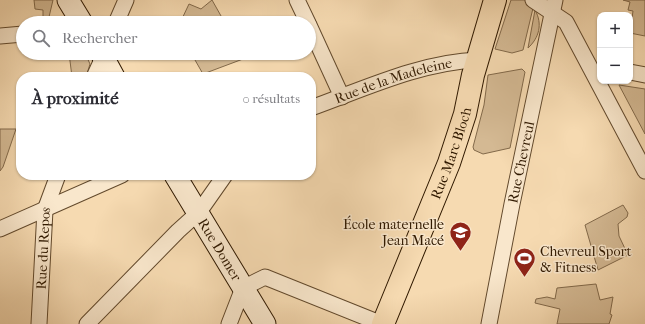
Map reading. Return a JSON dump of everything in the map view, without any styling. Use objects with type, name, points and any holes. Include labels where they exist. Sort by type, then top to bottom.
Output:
[{"type":"main road","name":"Rue Marc Bloch","points":[[383,324],[449,163],[465,114],[478,60],[496,0]]},
{"type":"street","points":[[119,16],[126,0]]},
{"type":"street","points":[[297,0],[305,16]]},
{"type":"street","points":[[533,0],[553,6],[566,22],[594,66],[645,171]]},
{"type":"street","name":"Rue Chevreul","points":[[489,324],[553,6]]},
{"type":"street","points":[[0,36],[16,35]]},
{"type":"street","points":[[316,39],[342,96]]},
{"type":"street","points":[[96,72],[101,60]]},
{"type":"street","points":[[106,60],[112,72]]},
{"type":"street","name":"Rue de la Madeleine","points":[[316,106],[390,79],[447,63],[478,60]]},
{"type":"street","points":[[633,73],[645,75]]},
{"type":"street","name":"Rue du Repos","points":[[39,324],[45,210],[56,180]]},
{"type":"street","points":[[0,229],[111,180]]},
{"type":"street","name":"Rue Domer","points":[[178,180],[199,212],[265,324]]},
{"type":"street","points":[[88,324],[199,212],[221,180]]},
{"type":"street","points":[[229,324],[243,288],[265,277],[383,324]]},
{"type":"shaded area","points":[[34,0],[53,0],[49,16],[43,16],[43,10],[35,9]]},
{"type":"shaded area","points":[[212,0],[221,16],[183,16],[189,4],[201,9]]},
{"type":"shaded area","points":[[511,0],[526,0],[534,4],[523,50],[512,53],[495,49]]},
{"type":"shaded area","points":[[623,0],[645,0],[645,36],[633,34],[633,11],[628,10],[630,2]]},
{"type":"shaded area","points":[[535,10],[539,20],[539,30],[535,40],[528,48]]},
{"type":"shaded area","points":[[70,60],[88,60],[90,64],[88,72],[71,72]]},
{"type":"shaded area","points":[[195,60],[240,60],[208,72],[202,72]]},
{"type":"shaded area","points":[[522,69],[525,72],[510,148],[483,154],[474,150],[473,147],[484,105],[488,75]]},
{"type":"shaded area","points":[[619,85],[645,89],[645,134]]},
{"type":"shaded area","points":[[0,129],[16,129],[3,167],[0,171]]},
{"type":"shaded area","points":[[623,205],[628,213],[627,217],[618,224],[619,236],[628,255],[598,270],[585,225]]},
{"type":"shaded area","points":[[596,284],[600,300],[613,297],[610,314],[612,315],[609,324],[557,324],[560,309],[535,303],[536,299],[547,297],[555,299],[557,288]]},
{"type":"place","name":"École maternelle Jean Macé","points":[[460,252]]},
{"type":"place","name":"Chevreul Sport & Fitness","points":[[524,278]]}]
